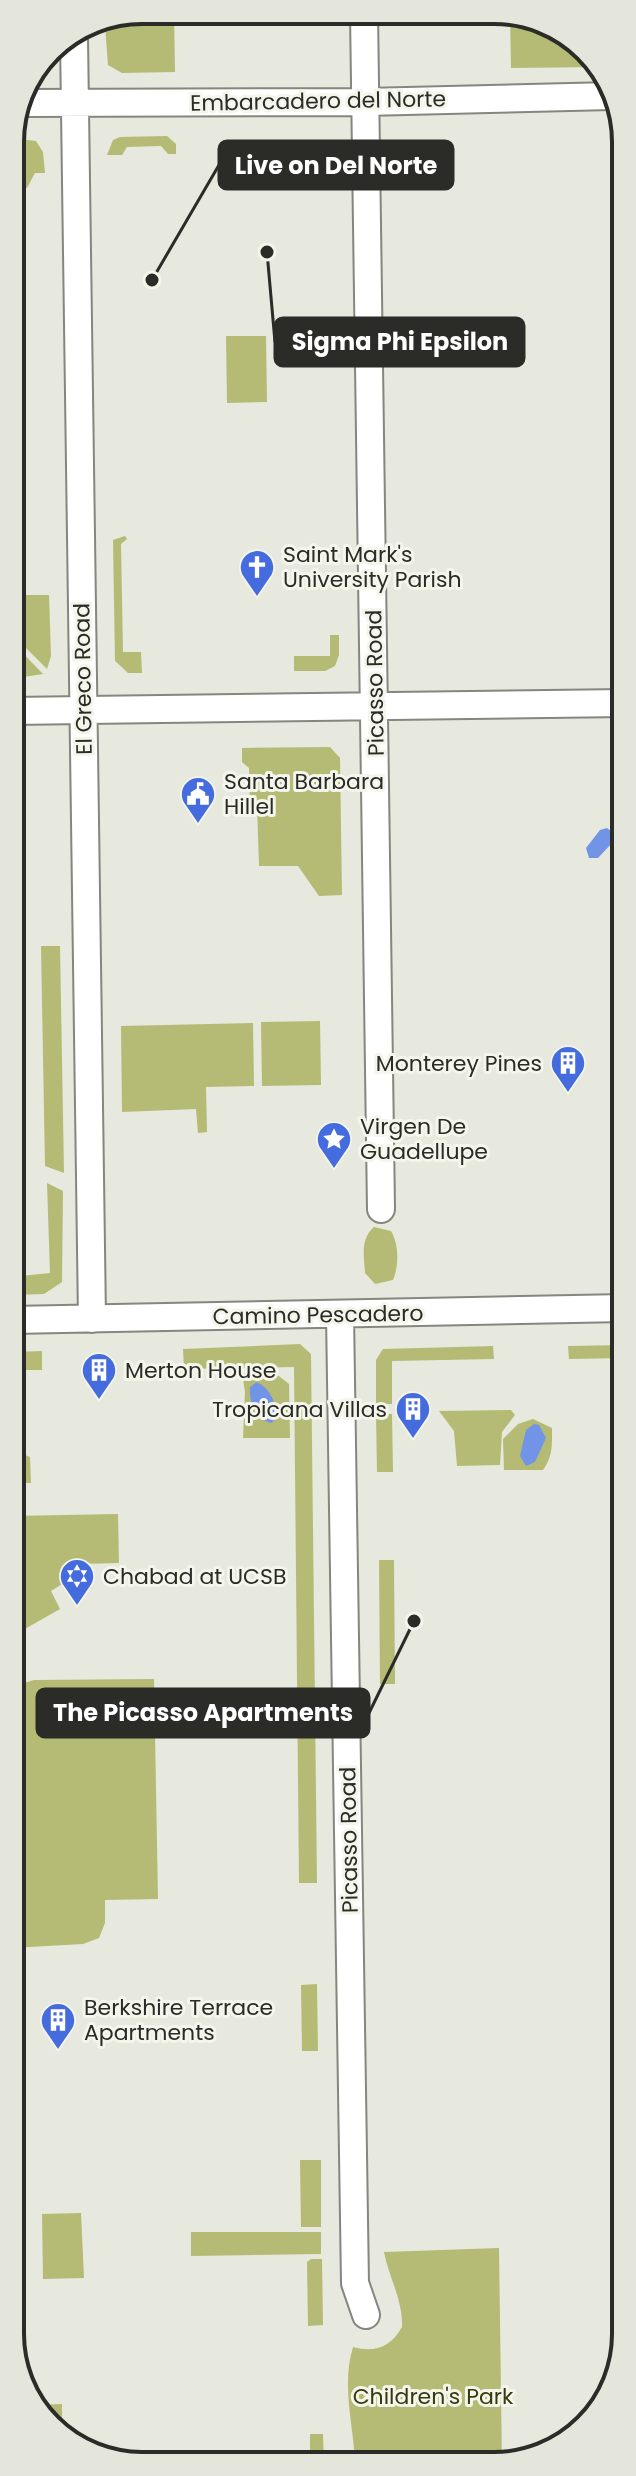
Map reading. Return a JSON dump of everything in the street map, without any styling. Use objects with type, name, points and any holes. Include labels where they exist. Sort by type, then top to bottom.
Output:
[{"type":"street","name":"Picasso Road","points":[[364,24],[381,1209]]},
{"type":"street","name":"El Greco Road","points":[[74,46],[92,1319]]},
{"type":"street","name":"Embarcadero del Norte","points":[[31,103],[365,102],[603,96]]},
{"type":"street","points":[[24,711],[612,703]]},
{"type":"street","name":"Camino Pescadero","points":[[24,1320],[612,1308]]},
{"type":"street","name":"Picasso Road","points":[[340,1315],[355,2283],[366,2315]]},
{"type":"green space","points":[[142,24],[174,24],[175,72],[122,73],[108,65],[105,30]]},
{"type":"green space","points":[[510,25],[546,36],[578,58],[586,67],[511,68]]},
{"type":"green space","points":[[167,136],[176,144],[176,154],[168,154],[161,146],[127,147],[122,155],[107,155],[113,140],[120,137]]},
{"type":"green space","points":[[24,140],[36,141],[43,152],[45,173],[35,173],[27,188],[24,187]]},
{"type":"green space","points":[[226,336],[266,336],[267,402],[227,403]]},
{"type":"green space","points":[[125,536],[127,539],[121,544],[123,652],[141,652],[142,673],[128,673],[115,661],[113,540]]},
{"type":"green space","points":[[24,595],[49,595],[51,656],[47,669],[25,647]]},
{"type":"green space","points":[[330,635],[339,635],[339,655],[335,666],[325,671],[294,671],[294,656],[330,656]]},
{"type":"green space","points":[[24,654],[43,674],[24,677]]},
{"type":"green space","points":[[330,747],[340,758],[342,895],[319,896],[298,866],[259,866],[257,805],[250,805],[249,768],[242,762],[242,748]]},
{"type":"green space","points":[[41,946],[60,946],[64,1173],[45,1166]]},
{"type":"green space","points":[[320,1021],[321,1085],[262,1086],[261,1022]]},
{"type":"green space","points":[[253,1023],[254,1086],[206,1087],[207,1132],[198,1133],[196,1109],[122,1112],[121,1026]]},
{"type":"green space","points":[[47,1183],[63,1191],[62,1282],[44,1294],[24,1295],[24,1276],[50,1273]]},
{"type":"green space","points":[[374,1227],[391,1231],[397,1255],[393,1280],[375,1284],[365,1273],[364,1254],[365,1242]]},
{"type":"green space","points":[[300,1344],[311,1354],[317,1883],[299,1883],[294,1367],[184,1369],[183,1349]]},
{"type":"green space","points":[[612,1345],[612,1358],[569,1359],[568,1346]]},
{"type":"green space","points":[[493,1346],[494,1359],[392,1361],[392,1404],[376,1404],[376,1360],[383,1349]]},
{"type":"green space","points":[[42,1351],[42,1370],[24,1370],[24,1352]]},
{"type":"green space","points":[[242,1373],[275,1373],[289,1384],[290,1438],[243,1438],[245,1392]]},
{"type":"green space","points":[[511,1410],[515,1415],[502,1432],[500,1465],[457,1466],[454,1431],[439,1411]]},
{"type":"green space","points":[[376,1414],[392,1414],[393,1472],[377,1472]]},
{"type":"green space","points":[[533,1419],[552,1428],[549,1460],[543,1470],[504,1470],[503,1439],[518,1424]]},
{"type":"green space","points":[[24,1455],[30,1457],[31,1483],[24,1483]]},
{"type":"green space","points":[[118,1514],[119,1563],[81,1564],[73,1577],[51,1591],[60,1609],[24,1629],[24,1516]]},
{"type":"green space","points":[[379,1560],[394,1560],[395,1684],[380,1684]]},
{"type":"green space","points":[[154,1679],[158,1899],[105,1900],[105,1923],[99,1938],[83,1944],[24,1947],[24,1683],[34,1680]]},
{"type":"green space","points":[[317,1984],[318,2051],[302,2051],[301,1985]]},
{"type":"green space","points":[[300,2160],[321,2160],[321,2227],[301,2227]]},
{"type":"green space","points":[[81,2213],[84,2278],[43,2279],[42,2214]]},
{"type":"green space","points":[[191,2232],[321,2232],[321,2254],[191,2256]]},
{"type":"green space","name":"Children's Park","points":[[499,2248],[502,2452],[354,2452],[348,2391],[353,2347],[382,2347],[402,2327],[400,2308],[384,2252]]},
{"type":"green space","points":[[322,2259],[323,2325],[308,2326],[307,2262]]},
{"type":"green space","points":[[62,2404],[62,2420],[53,2412],[48,2405]]},
{"type":"green space","points":[[310,2434],[323,2434],[324,2452],[310,2452]]},
{"type":"water","points":[[607,828],[612,832],[612,843],[598,858],[589,858],[586,848],[600,830]]},
{"type":"water","points":[[257,1382],[266,1388],[274,1402],[277,1418],[271,1423],[257,1414],[252,1404],[250,1387]]},
{"type":"water","points":[[534,1424],[539,1425],[546,1438],[535,1462],[526,1466],[520,1456],[526,1430]]},
{"type":"place","name":"Sigma Phi Epsilon","points":[[267,252]]},
{"type":"place","name":"Live on Del Norte","points":[[152,280]]},
{"type":"place","name":"Saint Mark's University Parish","points":[[257,598]]},
{"type":"place","name":"Santa Barbara Hillel","points":[[198,825]]},
{"type":"place","name":"Monterey Pines","points":[[568,1094]]},
{"type":"place","name":"Virgen De Guadellupe","points":[[334,1170]]},
{"type":"place","name":"Merton House","points":[[99,1401]]},
{"type":"place","name":"Tropicana Villas","points":[[413,1440]]},
{"type":"place","name":"Chabad at UCSB","points":[[77,1607]]},
{"type":"place","name":"The Picasso Apartments","points":[[414,1621]]},
{"type":"place","name":"Berkshire Terrace Apartments","points":[[58,2051]]}]
